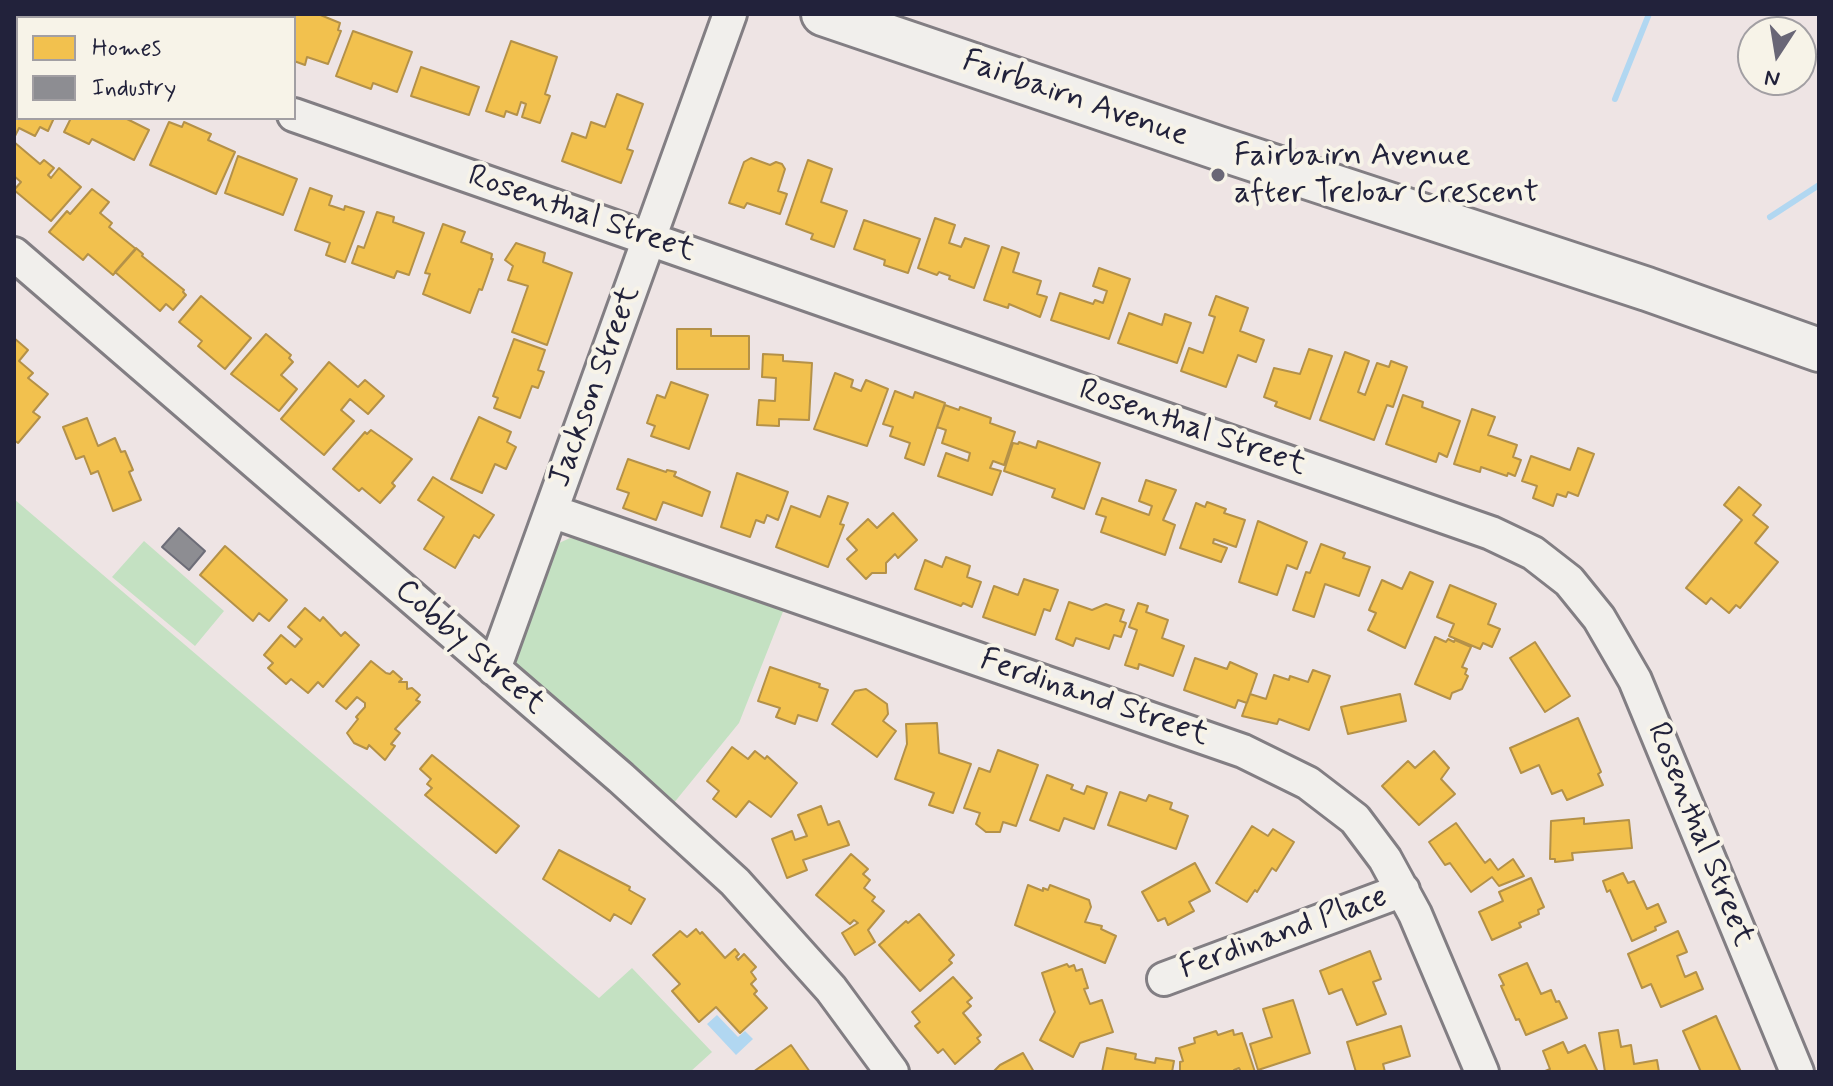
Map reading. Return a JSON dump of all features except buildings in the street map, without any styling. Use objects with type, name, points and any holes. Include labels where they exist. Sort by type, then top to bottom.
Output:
[{"type":"main road","name":"Fairbairn Avenue","points":[[823,14],[1807,344]]},
{"type":"street","name":"Jackson Street","points":[[494,669],[730,14]]},
{"type":"street","name":"Rosenthal Street","points":[[296,116],[1491,533],[1533,553],[1569,581],[1599,618],[1635,680],[1797,1072]]},
{"type":"street","name":"Cobby Street","points":[[14,254],[621,778],[735,882],[831,989],[892,1072]]},
{"type":"street","name":"Ferdinand Street","points":[[551,511],[1243,751],[1308,783],[1355,819],[1385,859],[1403,890],[1482,1072]]},
{"type":"street","name":"Ferdinand Place","points":[[1164,979],[1403,890]]},
{"type":"green space","points":[[14,499],[599,998],[632,968],[712,1052],[690,1072],[14,1072]]},
{"type":"green space","points":[[570,538],[592,542],[784,609],[739,723],[673,804],[515,667],[513,661],[551,552],[557,544]]},
{"type":"green space","points":[[144,541],[224,611],[195,646],[112,577]]},
{"type":"water","points":[[717,1015],[738,1037],[745,1031],[753,1039],[736,1055],[707,1024]]},
{"type":"waterway","points":[[1615,99],[1649,14]]},
{"type":"waterway","points":[[1770,217],[1819,185]]},
{"type":"place","name":"Fairbairn Avenue after Treloar Crescent","points":[[1218,175]]}]
